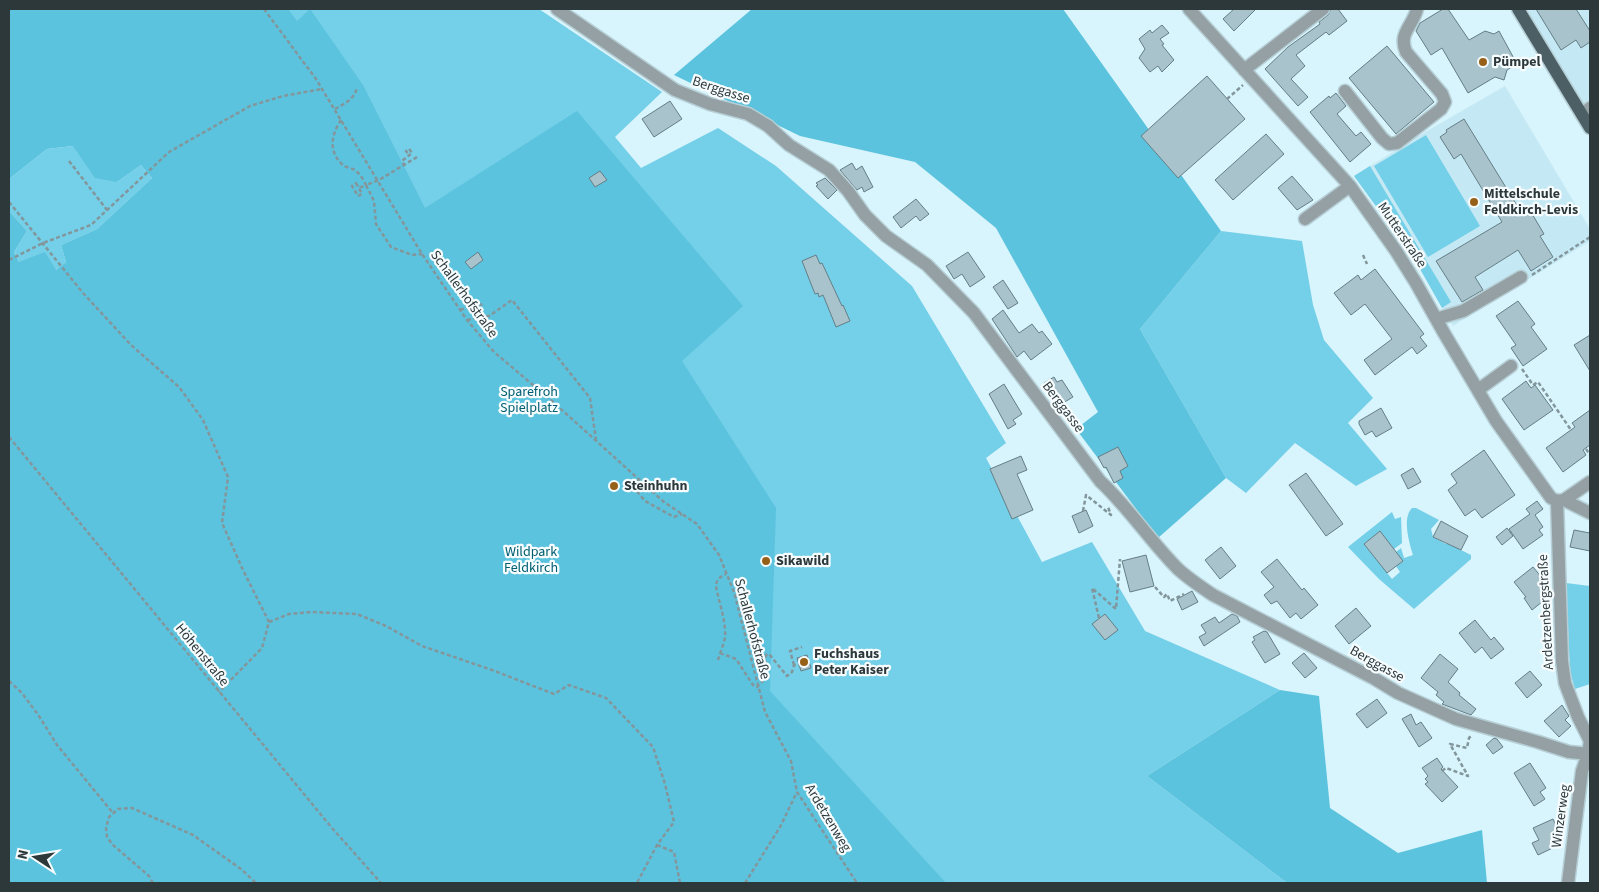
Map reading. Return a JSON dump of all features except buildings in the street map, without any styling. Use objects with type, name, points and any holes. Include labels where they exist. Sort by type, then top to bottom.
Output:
[{"type":"main road","points":[[1518,9],[1586,111],[1590,128]]},
{"type":"street","name":"Berggasse","points":[[557,9],[675,90],[710,104],[748,114],[768,126],[789,145],[829,170],[848,191],[865,215],[886,236],[927,265],[974,313],[1100,481],[1116,495],[1168,558],[1196,584],[1213,595],[1375,679],[1398,693],[1456,719],[1569,752],[1589,754]]},
{"type":"street","name":"Mutterstraße","points":[[1189,9],[1350,186],[1416,283],[1496,421],[1551,498],[1561,501]]},
{"type":"street","points":[[1247,74],[1323,9]]},
{"type":"street","points":[[1345,91],[1382,138],[1389,144],[1397,142],[1441,109],[1445,102],[1442,94],[1406,52],[1403,44],[1404,33],[1413,21],[1417,9]]},
{"type":"street","points":[[1305,220],[1350,186]]},
{"type":"street","points":[[1436,319],[1463,311],[1521,277]]},
{"type":"street","points":[[1478,390],[1511,366]]},
{"type":"street","points":[[1561,501],[1590,482]]},
{"type":"street","name":"Ardetzenbergstraße","points":[[1561,501],[1562,662],[1565,683],[1578,717],[1590,741],[1589,754]]},
{"type":"street","points":[[1561,501],[1590,513]]},
{"type":"street","name":"Winzerweg","points":[[1568,883],[1582,771],[1589,754]]},
{"type":"path","name":"Schallerhofstraße","points":[[264,9],[322,89],[379,180],[422,254],[467,320],[494,352],[664,502],[697,524],[720,554],[735,596],[765,712],[792,761]]},
{"type":"path","points":[[1227,98],[1247,74]]},
{"type":"path","points":[[335,109],[349,101],[356,92],[357,87]]},
{"type":"path","points":[[9,260],[91,225],[169,152],[250,106],[283,96],[322,89]]},
{"type":"path","points":[[341,120],[335,128],[331,140],[333,151],[344,166],[357,171],[366,184],[374,201],[376,224],[391,247],[412,255],[422,254]]},
{"type":"path","points":[[405,166],[402,161],[410,156]]},
{"type":"path","points":[[359,188],[379,180],[417,157]]},
{"type":"path","points":[[69,161],[107,210]]},
{"type":"path","points":[[356,183],[359,188],[362,194],[358,196],[352,186],[356,183]]},
{"type":"path","points":[[9,202],[83,293],[131,344],[180,387],[203,420],[228,477],[222,523],[269,622],[262,648],[219,692]]},
{"type":"path","points":[[1521,277],[1533,274],[1590,237]]},
{"type":"path","points":[[1363,255],[1367,264]]},
{"type":"path","points":[[467,320],[489,316],[512,300],[590,398],[596,440]]},
{"type":"path","points":[[460,310],[474,305],[485,306]]},
{"type":"path","points":[[1511,366],[1517,361],[1533,385],[1538,382],[1571,430]]},
{"type":"path","name":"Höhenstraße","points":[[9,437],[332,828],[381,883]]},
{"type":"path","points":[[1586,449],[1590,455]]},
{"type":"path","points":[[639,479],[636,490],[645,500],[674,517],[682,514]]},
{"type":"path","points":[[1083,511],[1086,495],[1111,515],[1106,503]]},
{"type":"path","points":[[1099,618],[1092,588],[1116,609],[1120,559]]},
{"type":"path","points":[[718,660],[725,636],[716,583],[721,576],[727,573]]},
{"type":"path","points":[[1155,587],[1164,597],[1167,594],[1170,601],[1184,594]]},
{"type":"path","points":[[735,596],[744,594]]},
{"type":"path","points":[[269,622],[289,614],[311,612],[357,614],[386,626],[422,646],[554,694],[569,685],[606,698],[653,747],[665,784],[674,822],[657,845],[637,883]]},
{"type":"path","points":[[720,653],[736,659],[753,685],[757,687],[762,682],[766,655],[769,654],[787,676],[792,672],[794,665],[790,650],[802,647]]},
{"type":"path","points":[[794,665],[799,665]]},
{"type":"path","points":[[9,680],[40,716],[57,745],[114,813]]},
{"type":"path","points":[[1442,770],[1446,768],[1468,776],[1450,744],[1467,748],[1469,738],[1474,733]]},
{"type":"path","name":"Ardetzenweg","points":[[792,761],[798,792],[857,883]]},
{"type":"path","points":[[745,883],[780,827],[798,792]]},
{"type":"path","points":[[153,883],[149,876],[113,845],[107,837],[106,828],[109,817],[118,809],[132,808],[193,835],[241,869],[256,883]]},
{"type":"path","points":[[657,845],[674,852],[680,883]]},
{"type":"shaded area","points":[[1513,9],[1590,9],[1590,128]]},
{"type":"shaded area","name":"Mittelschule Feldkirch-Levis","points":[[1505,86],[1590,229],[1590,241],[1453,326],[1415,260],[1354,176]]},
{"type":"green space","name":"Wildpark Feldkirch","points":[[9,9],[288,9],[297,21],[310,9],[363,85],[425,208],[577,111],[743,306],[682,361],[776,508],[770,691],[946,883],[9,883],[9,211],[27,231],[14,252],[19,262],[45,252],[56,270],[66,262],[61,245],[97,229],[152,178],[141,165],[117,182],[95,178],[73,146],[47,149],[9,179]]},
{"type":"green space","name":"Wildpark Feldkirch","points":[[251,9],[539,9],[662,92],[615,137],[641,168],[718,128],[776,166],[912,286],[1006,443],[986,458],[1042,562],[1092,542],[1145,631],[1280,690],[1147,776],[1287,883],[381,883]]},
{"type":"green space","points":[[752,9],[1063,9],[1221,231],[1140,329],[1226,478],[1158,538],[1076,429],[1098,412],[996,228],[915,162],[800,136],[674,75]]},
{"type":"green space","points":[[1426,135],[1480,226],[1428,257],[1374,166]]},
{"type":"green space","points":[[73,146],[117,182],[141,165],[152,178],[97,229],[61,245],[66,262],[56,270],[19,262],[14,252],[27,231],[9,211],[9,179],[47,149]]},
{"type":"green space","points":[[1370,166],[1451,302],[1442,308],[1415,260],[1354,176]]},
{"type":"green space","points":[[1221,231],[1302,241],[1313,305],[1324,340],[1373,398],[1348,423],[1387,469],[1356,486],[1295,443],[1246,493],[1226,478],[1140,329]]},
{"type":"green space","points":[[1412,508],[1416,508],[1439,520],[1431,529],[1433,537],[1471,555],[1471,559],[1414,609],[1379,579],[1348,547],[1392,512],[1395,519],[1401,517],[1402,543],[1394,549],[1380,532],[1364,544],[1392,579],[1400,572],[1396,566],[1403,561],[1396,552],[1401,548],[1404,558],[1413,555],[1407,524],[1407,518]]},
{"type":"green space","points":[[1566,583],[1590,586],[1590,684],[1575,689],[1570,672]]},
{"type":"green space","points":[[1280,690],[1319,696],[1330,808],[1398,853],[1482,830],[1487,883],[1287,883],[1147,776]]},
{"type":"place","name":"Pümpel","points":[[1483,62]]},
{"type":"place","name":"Mittelschule Feldkirch-Levis","points":[[1474,202]]},
{"type":"place","name":"Steinhuhn","points":[[614,486]]},
{"type":"place","name":"Sikawild","points":[[766,561]]},
{"type":"place","name":"Fuchshaus Peter Kaiser","points":[[804,662]]},
{"type":"park label","name":"Sparefroh Spielplatz","points":[[529,400]]}]
